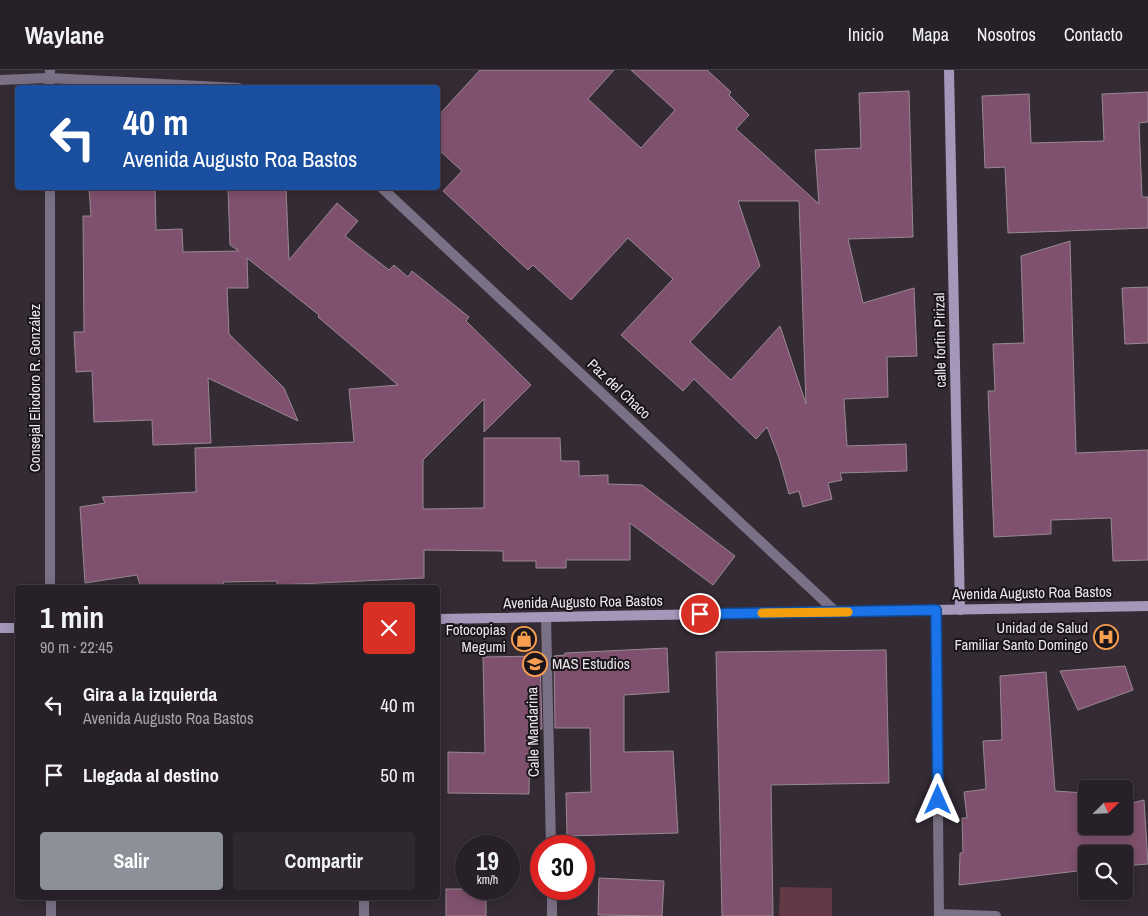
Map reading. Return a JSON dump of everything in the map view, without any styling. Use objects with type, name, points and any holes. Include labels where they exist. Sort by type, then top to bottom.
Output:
[{"type":"main road","name":"calle fortin Pirizal","points":[[949,70],[960,610]]},
{"type":"main road","name":"Avenida Augusto Roa Bastos","points":[[440,619],[1148,606]]},
{"type":"main road","points":[[0,628],[15,628]]},
{"type":"street","points":[[0,80],[50,79],[176,85]]},
{"type":"street","name":"Consejal Eliodoro R. González","points":[[50,190],[50,585]]},
{"type":"street","name":"Paz del Chaco","points":[[384,190],[836,612]]},
{"type":"street","points":[[936,610],[939,915],[996,916]]},
{"type":"street","name":"Calle Mandarina","points":[[546,617],[551,835]]},
{"type":"street","points":[[51,900],[51,916]]},
{"type":"street","points":[[364,900],[364,916]]},
{"type":"street","points":[[552,900],[552,916]]},
{"type":"shaded area","points":[[780,887],[832,888],[832,916],[779,916]]},
{"type":"building","points":[[480,70],[614,70],[588,99],[641,148],[675,110],[631,70],[707,70],[731,92],[729,95],[749,115],[736,129],[819,204],[815,150],[861,148],[859,93],[909,91],[913,237],[848,239],[863,303],[914,288],[917,356],[887,357],[888,397],[844,399],[847,446],[906,444],[907,471],[840,473],[842,480],[828,483],[832,499],[803,507],[799,491],[789,494],[779,458],[767,427],[756,439],[694,379],[683,391],[621,335],[673,279],[628,238],[571,300],[533,265],[528,270],[443,191],[462,171],[440,151],[440,114]],"holes":[[[738,201],[799,201],[806,404],[780,326],[731,380],[690,342],[760,266]]]},
{"type":"building","points":[[1148,92],[1148,122],[1139,123],[1142,197],[1148,197],[1148,228],[1008,233],[1005,167],[985,168],[982,96],[1029,94],[1031,143],[1104,141],[1102,94]]},
{"type":"building","points":[[89,190],[155,190],[156,230],[182,229],[183,252],[239,251],[230,245],[228,190],[286,190],[289,260],[337,203],[358,221],[345,236],[389,270],[394,265],[408,277],[412,271],[469,317],[466,321],[531,385],[484,432],[484,399],[423,460],[423,509],[484,508],[484,438],[560,438],[561,461],[579,461],[579,476],[608,475],[608,484],[642,485],[735,556],[713,585],[630,523],[630,560],[566,560],[566,568],[536,568],[536,561],[503,561],[503,551],[424,550],[424,578],[277,585],[277,581],[223,582],[224,585],[140,585],[137,575],[85,583],[80,507],[105,503],[102,497],[196,492],[195,448],[354,442],[349,389],[398,385],[318,317],[319,315],[247,258],[248,288],[227,288],[229,334],[284,388],[298,421],[208,378],[211,443],[153,445],[152,420],[94,422],[92,371],[76,372],[74,332],[84,332],[83,216],[91,216]]},
{"type":"building","points":[[1070,241],[1076,453],[1148,450],[1148,560],[1113,561],[1111,518],[1051,520],[1051,534],[994,537],[988,391],[995,391],[993,344],[1024,343],[1021,256]]},
{"type":"building","points":[[1148,287],[1148,343],[1125,344],[1122,288]]},
{"type":"building","points":[[667,648],[669,692],[624,695],[624,752],[673,751],[678,833],[567,835],[566,793],[591,792],[590,728],[555,728],[554,656],[565,655],[565,653]]},
{"type":"building","points":[[886,650],[889,783],[771,785],[773,916],[722,916],[716,652]]},
{"type":"building","points":[[540,656],[542,729],[530,729],[529,794],[448,793],[448,752],[485,753],[483,657]]},
{"type":"building","points":[[1125,666],[1133,690],[1078,710],[1060,671]]},
{"type":"building","points":[[1046,672],[1055,791],[1078,792],[1078,835],[1133,835],[1133,803],[1144,800],[1148,864],[1133,865],[1133,845],[1078,845],[1078,871],[959,885],[960,853],[963,853],[962,818],[967,818],[964,792],[986,789],[983,741],[1002,740],[1000,676]]},
{"type":"building","points":[[599,878],[664,881],[662,916],[598,915]]},
{"type":"building","points":[[446,889],[455,889],[455,900],[486,900],[486,916],[446,916]]},
{"type":"slow traffic","points":[[762,613],[848,612]]},
{"type":"place","name":"Unidad de Salud Familiar Santo Domingo","points":[[1106,637]]},
{"type":"place","name":"Fotocopias Megumi","points":[[524,639]]},
{"type":"place","name":"MAS Estudios","points":[[535,664]]},
{"type":"route","points":[[700,614],[936,610],[938,800]]}]
